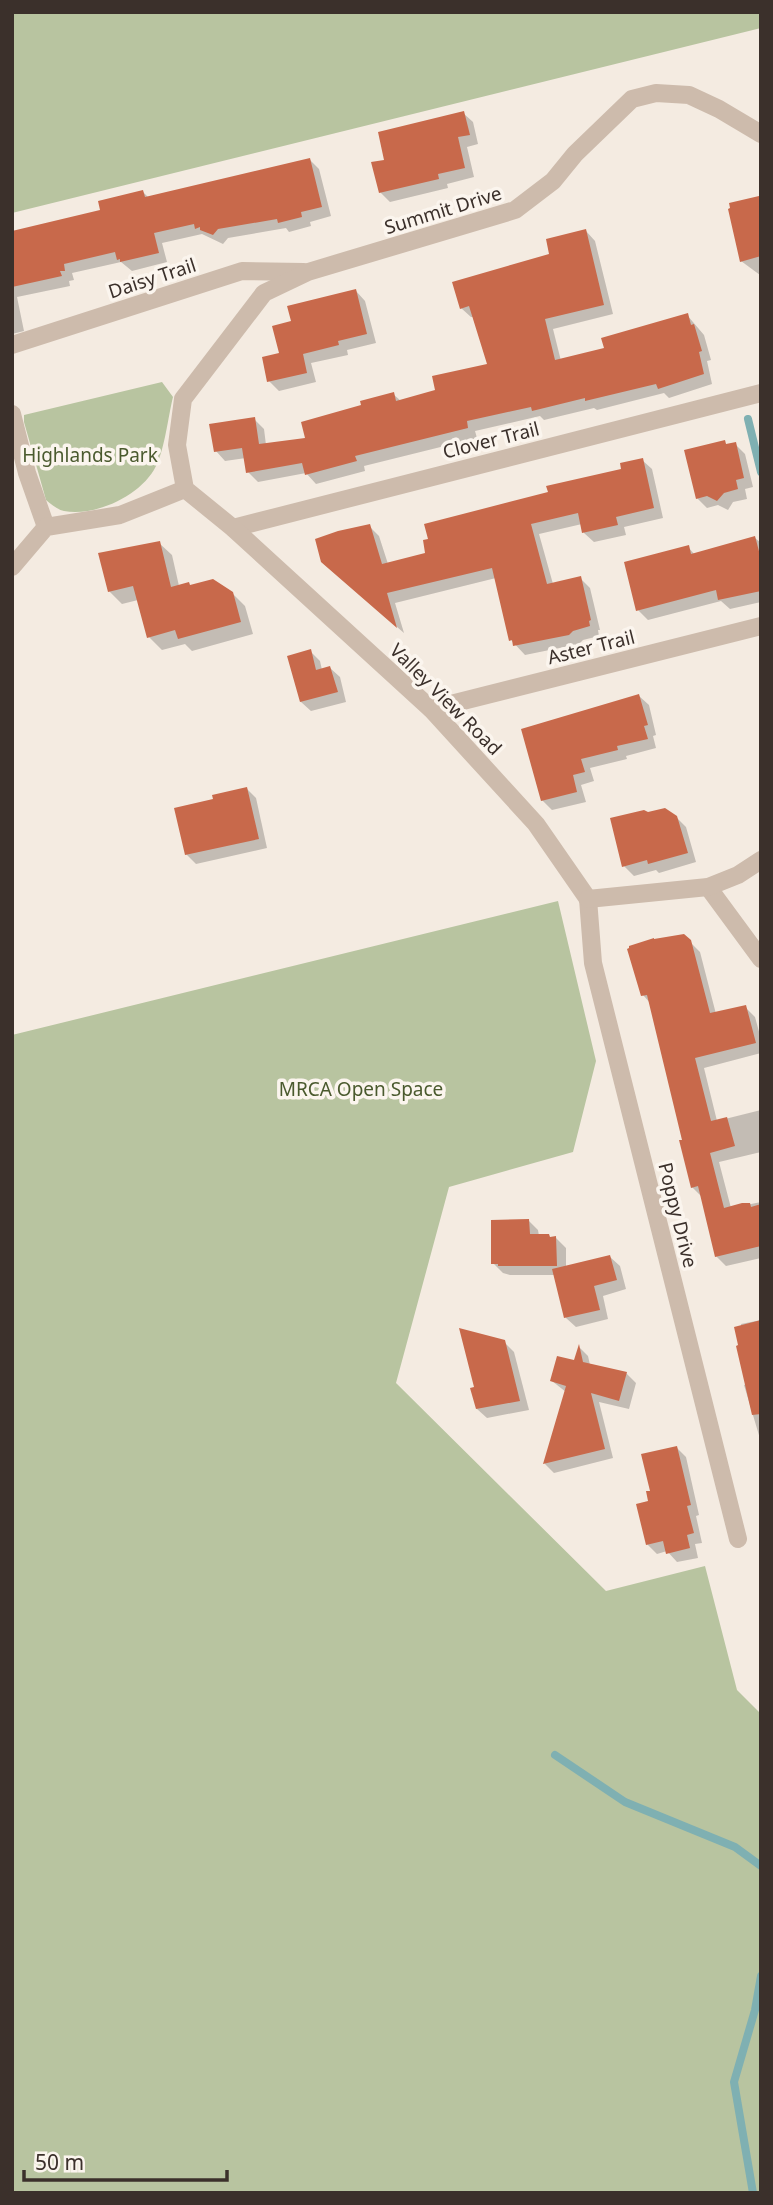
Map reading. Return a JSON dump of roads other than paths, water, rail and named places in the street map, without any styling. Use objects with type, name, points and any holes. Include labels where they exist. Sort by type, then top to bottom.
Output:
[{"type":"street","name":"Summit Drive","points":[[186,489],[177,445],[183,399],[264,293],[308,272],[515,210],[553,181],[575,154],[632,99],[656,93],[689,95],[761,134]]},
{"type":"street","name":"Daisy Trail","points":[[12,345],[242,271],[308,272]]},
{"type":"street","name":"Clover Trail","points":[[233,528],[761,393]]},
{"type":"street","points":[[12,414],[27,474],[47,527]]},
{"type":"street","name":"Valley View Road","points":[[186,489],[233,528],[431,709],[536,824],[588,900]]},
{"type":"street","points":[[12,567],[47,527],[120,515],[186,489]]},
{"type":"street","name":"Aster Trail","points":[[431,709],[761,626]]},
{"type":"street","points":[[588,900],[708,887],[738,876],[761,860]]},
{"type":"street","points":[[708,887],[761,959]]},
{"type":"street","name":"Poppy Drive","points":[[588,900],[593,963],[738,1539]]},
{"type":"waterway","points":[[748,419],[761,472]]},
{"type":"waterway","points":[[555,1755],[625,1802],[735,1847],[761,1866]]},
{"type":"waterway","points":[[753,2193],[734,2082],[755,2010],[761,1976]]},
{"type":"park label","name":"Highlands Park","points":[[90,455]]},
{"type":"park label","name":"MRCA Open Space","points":[[361,1089]]}]
